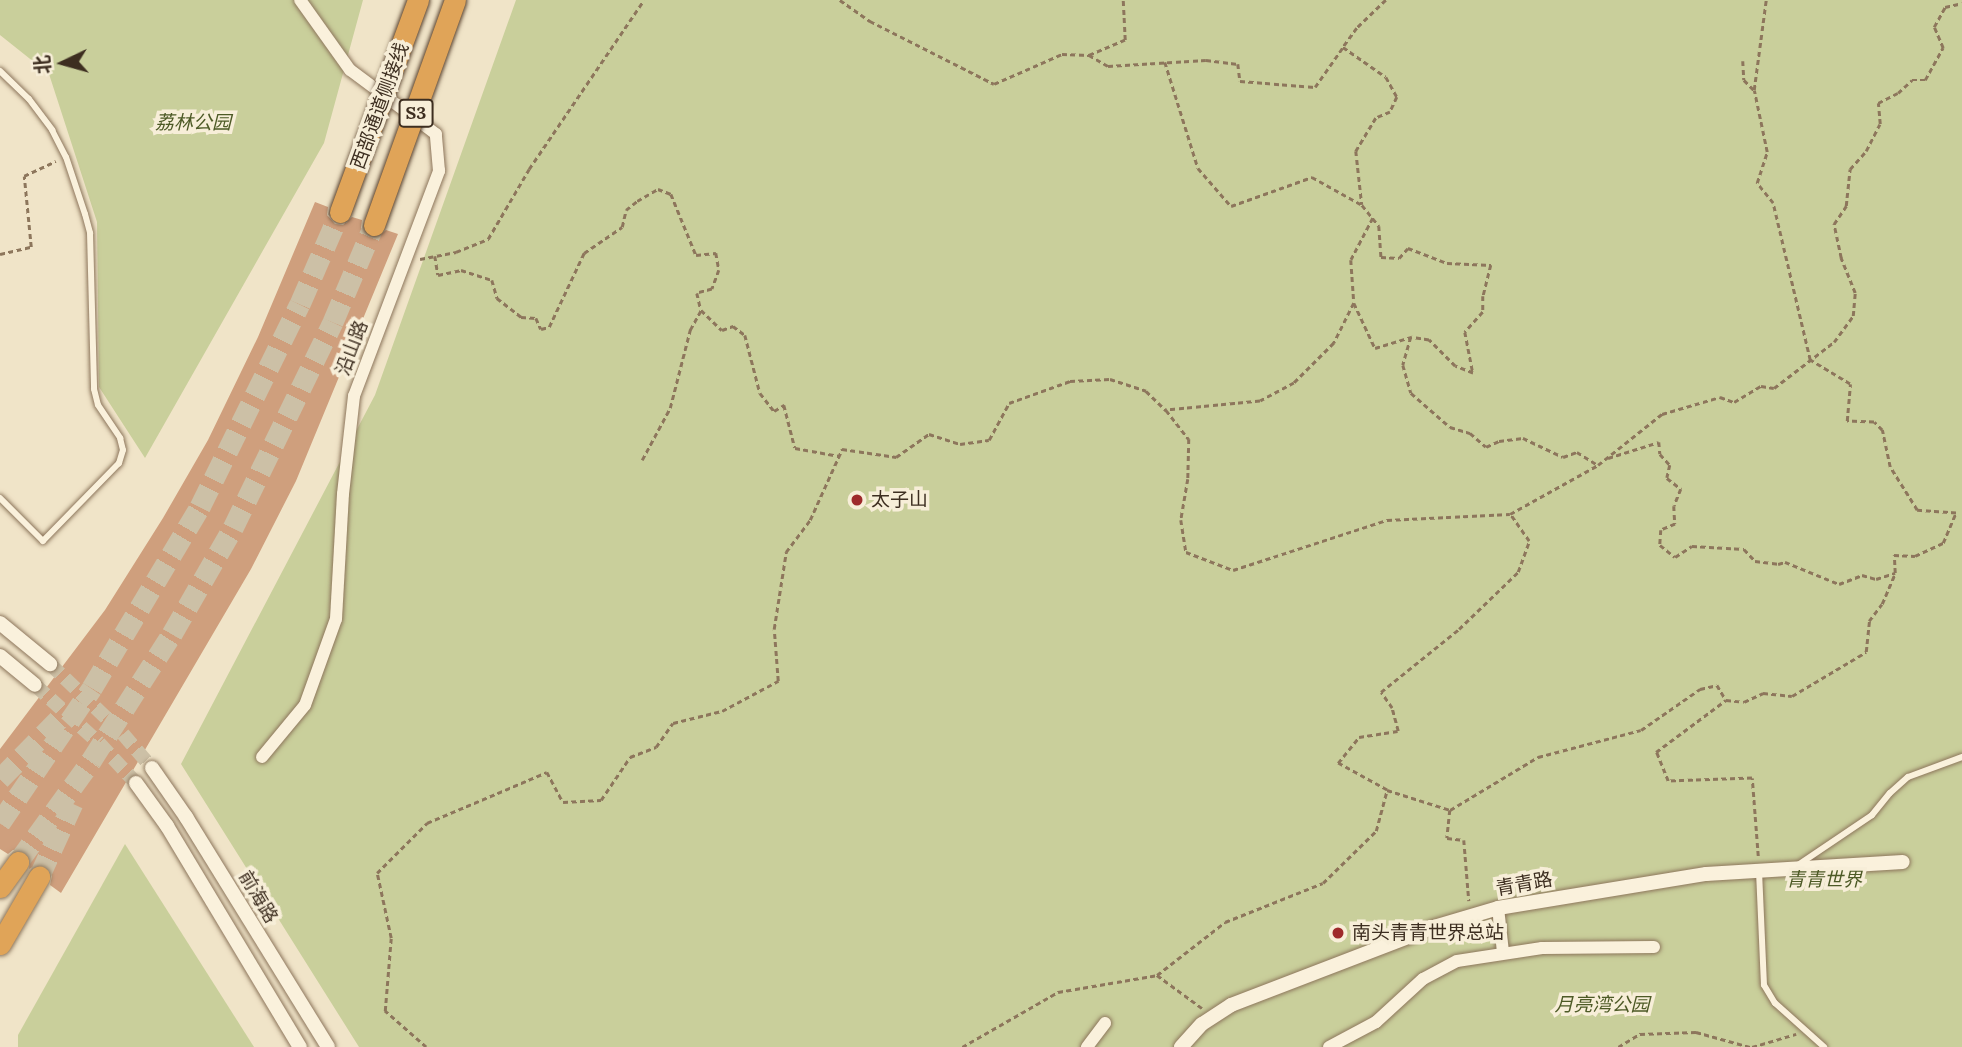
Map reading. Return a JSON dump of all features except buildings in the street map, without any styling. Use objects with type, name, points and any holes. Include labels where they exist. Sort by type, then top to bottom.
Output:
[{"type":"highway","name":"西部通道侧接线","points":[[340,212],[418,0]]},
{"type":"highway","name":"西部通道侧接线","points":[[374,225],[455,0]]},
{"type":"highway","points":[[0,887],[18,862]]},
{"type":"highway","points":[[0,943],[39,877]]},
{"type":"street","name":"沿山路","points":[[262,757],[305,705],[336,619],[343,494],[354,396],[439,171],[436,134],[350,70],[300,0]]},
{"type":"street","points":[[0,623],[50,664]]},
{"type":"street","points":[[0,656],[35,685]]},
{"type":"street","name":"前海路","points":[[152,768],[186,817],[328,1047]]},
{"type":"street","points":[[136,783],[167,826],[300,1047]]},
{"type":"street","name":"青青路","points":[[1181,1047],[1214,1017],[1258,993],[1470,915],[1497,908],[1695,876],[1759,869],[1903,862]]},
{"type":"street","points":[[1497,908],[1503,952]]},
{"type":"street","points":[[1329,1047],[1376,1022],[1423,978],[1457,961],[1542,948],[1654,947]]},
{"type":"street","points":[[1087,1047],[1105,1023]]},
{"type":"lane","points":[[0,71],[29,99],[52,130],[66,157],[90,233],[94,389],[98,405],[120,438],[123,450],[119,463],[43,541],[0,498]]},
{"type":"lane","points":[[1797,867],[1872,815],[1908,777],[1962,757]]},
{"type":"lane","points":[[1759,869],[1764,985],[1774,1003],[1824,1047]]},
{"type":"path","points":[[840,0],[870,21],[994,84],[1062,54],[1089,55],[1125,40],[1123,0]]},
{"type":"path","points":[[1089,55],[1108,65],[1206,60],[1238,64],[1240,81],[1315,87],[1357,28],[1386,0]]},
{"type":"path","points":[[1759,869],[1752,778],[1668,781],[1656,752],[1726,699],[1744,702],[1763,693],[1792,696],[1866,652],[1869,621],[1882,604],[1895,573],[1894,555],[1915,556],[1943,543],[1956,513],[1917,510],[1890,467],[1882,430],[1874,422],[1847,421],[1850,384],[1810,360],[1773,203],[1757,183],[1767,152],[1754,90],[1766,0]]},
{"type":"path","points":[[405,261],[456,252],[488,239],[529,169],[642,1]]},
{"type":"path","points":[[426,1047],[385,1011],[391,937],[377,873],[427,822],[547,772],[563,802],[601,800],[630,757],[656,747],[673,723],[722,711],[779,681],[774,629],[786,552],[810,520],[842,449],[896,457],[929,434],[960,444],[989,440],[1009,403],[1070,382],[1110,379],[1146,391],[1166,410],[1189,439],[1188,479],[1181,520],[1186,552],[1233,570],[1387,520],[1510,514],[1598,465],[1662,414],[1720,397],[1734,402],[1761,386],[1774,388],[1834,342],[1853,316],[1855,293],[1840,258],[1834,224],[1846,205],[1850,169],[1866,150],[1880,124],[1878,103],[1898,93],[1912,80],[1925,79],[1943,48],[1934,27],[1945,7],[1962,4]]},
{"type":"path","points":[[1343,47],[1386,76],[1397,97],[1390,112],[1376,118],[1356,151],[1362,205]]},
{"type":"path","points":[[1743,61],[1744,80],[1754,90]]},
{"type":"path","points":[[1165,62],[1198,169],[1231,206],[1312,177],[1362,205],[1373,218],[1379,226],[1381,257],[1399,258],[1408,248],[1447,263],[1490,265],[1483,296],[1483,312],[1465,332],[1473,373],[1455,366],[1429,340],[1410,337],[1375,348],[1354,303],[1350,260],[1373,218]]},
{"type":"path","points":[[0,254],[31,247],[24,176],[66,157]]},
{"type":"path","points":[[435,256],[438,275],[461,271],[492,280],[497,298],[521,317],[536,318],[541,329],[550,327],[584,253],[622,227],[626,210],[657,189],[671,194],[696,255],[716,253],[719,270],[712,289],[697,293],[701,310],[722,330],[733,326],[745,335],[760,393],[774,411],[784,405],[795,448],[839,456]]},
{"type":"path","points":[[1166,410],[1260,401],[1294,383],[1334,343],[1354,303]]},
{"type":"path","points":[[642,460],[670,408],[690,330],[701,310]]},
{"type":"path","points":[[1410,337],[1403,365],[1411,393],[1450,427],[1470,433],[1486,447],[1499,441],[1523,438],[1563,457],[1577,452],[1598,465]]},
{"type":"path","points":[[1605,459],[1659,442],[1660,454],[1670,465],[1667,478],[1681,489],[1674,506],[1675,524],[1661,530],[1660,545],[1675,557],[1692,546],[1744,549],[1755,561],[1778,564],[1785,562],[1839,584],[1862,575],[1876,579],[1895,573]]},
{"type":"path","points":[[1510,514],[1529,541],[1518,572],[1459,629],[1381,692],[1392,708],[1398,731],[1359,737],[1338,763],[1387,790],[1450,810],[1538,757],[1641,730],[1700,689],[1717,685],[1726,699]]},
{"type":"path","points":[[962,1047],[1058,992],[1157,975],[1225,922],[1322,883],[1376,831],[1387,790]]},
{"type":"path","points":[[1450,810],[1447,838],[1464,840],[1470,915]]},
{"type":"path","points":[[1157,975],[1214,1017]]},
{"type":"path","points":[[1618,1047],[1640,1034],[1696,1032],[1751,1047],[1807,1031]]},
{"type":"green space","name":"荔林公园","points":[[0,0],[363,0],[324,143],[145,458],[99,387],[97,222],[49,74],[0,35]]},
{"type":"green space","points":[[516,0],[1962,0],[1962,1047],[359,1047],[181,764],[375,395]]},
{"type":"green space","points":[[125,844],[254,1047],[18,1047],[18,1035]]},
{"type":"tunnel","points":[[0,823],[92,688],[200,507],[300,304],[340,212]]},
{"type":"tunnel","points":[[18,862],[91,761],[172,634],[233,528],[333,322],[374,225]]},
{"type":"tunnel","points":[[50,664],[123,734],[152,768]]},
{"type":"tunnel","points":[[35,685],[99,743],[136,783]]},
{"type":"tunnel","points":[[0,779],[60,718]]},
{"type":"tunnel","points":[[39,877],[73,803]]},
{"type":"place","name":"太子山","points":[[857,500]]},
{"type":"place","name":"南头青青世界总站","points":[[1338,933]]},
{"type":"park label","name":"青青世界","points":[[1824,880]]},
{"type":"park label","name":"月亮湾公园","points":[[1602,1005]]}]
